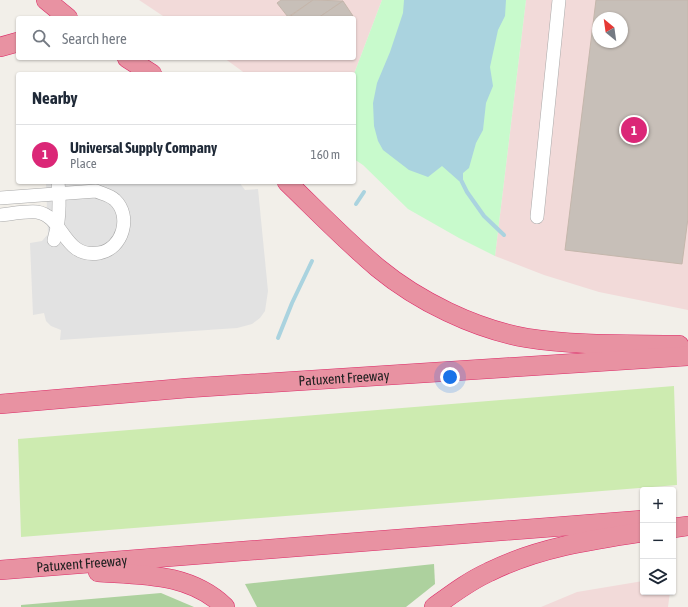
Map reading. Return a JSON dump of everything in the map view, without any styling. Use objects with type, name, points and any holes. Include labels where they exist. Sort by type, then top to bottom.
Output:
[{"type":"highway","points":[[46,0],[66,16]]},
{"type":"highway","points":[[0,47],[16,43]]},
{"type":"highway","points":[[130,60],[149,72]]},
{"type":"highway","points":[[289,184],[378,268],[404,288],[433,304],[470,321],[499,332],[527,338],[561,342],[688,346]]},
{"type":"highway","name":"Patuxent Freeway","points":[[0,404],[187,388],[688,356]]},
{"type":"highway","points":[[676,518],[688,517]]},
{"type":"highway","name":"Patuxent Freeway","points":[[0,570],[640,520]]},
{"type":"highway","points":[[676,528],[688,526]]},
{"type":"highway","points":[[434,607],[460,588],[489,572],[526,556],[564,545],[640,532]]},
{"type":"highway","points":[[20,568],[166,577],[184,582],[204,592],[225,607]]},
{"type":"lane","points":[[538,217],[559,0]]},
{"type":"lane","points":[[54,240],[58,226],[58,188]]},
{"type":"lane","points":[[0,198],[58,188],[96,191],[108,195],[116,201],[122,210],[124,221],[123,232],[117,242],[109,249],[100,253],[87,253],[68,242],[58,226],[47,216],[37,212],[0,215]]},
{"type":"shaded area","points":[[139,0],[382,0],[355,72],[243,72],[227,60],[356,60],[356,16],[163,16]]},
{"type":"shaded area","points":[[526,0],[688,0],[688,310],[599,292],[544,275],[495,256]]},
{"type":"shaded area","points":[[46,184],[240,184],[245,190],[258,189],[268,291],[265,311],[260,318],[252,324],[237,328],[60,340],[61,330],[51,326],[46,321],[44,313],[33,315],[30,243],[42,241],[48,234]]},
{"type":"shaded area","points":[[640,582],[640,595],[670,595],[668,607],[541,607],[577,592]]},
{"type":"green space","points":[[382,0],[526,0],[495,256],[459,238],[408,209],[363,165],[356,160],[356,72],[355,72]]},
{"type":"green space","points":[[674,386],[677,485],[21,537],[18,439]]},
{"type":"green space","points":[[434,564],[435,584],[406,607],[257,607],[245,584]]},
{"type":"green space","points":[[161,593],[194,607],[21,607],[21,605]]},
{"type":"water","points":[[404,0],[506,0],[505,16],[498,30],[490,67],[493,86],[486,103],[483,130],[476,143],[469,168],[463,173],[463,179],[459,181],[442,166],[428,177],[409,170],[383,150],[378,141],[374,126],[373,103],[377,83],[390,52],[403,13]]},
{"type":"building","points":[[281,0],[313,0],[289,16],[287,16],[277,3]]},
{"type":"building","points":[[313,0],[343,1],[321,16],[291,16]]},
{"type":"building","points":[[596,0],[688,0],[688,218],[682,264],[565,250],[592,32],[592,48],[628,48],[628,12],[595,12]]},
{"type":"building","points":[[343,1],[353,16],[321,16]]},
{"type":"waterway","points":[[461,180],[467,192],[484,216],[504,235]]},
{"type":"waterway","points":[[356,204],[364,192]]},
{"type":"waterway","points":[[278,338],[292,303],[312,261]]},
{"type":"place","name":"Universal Supply Company","points":[[634,130]]}]
